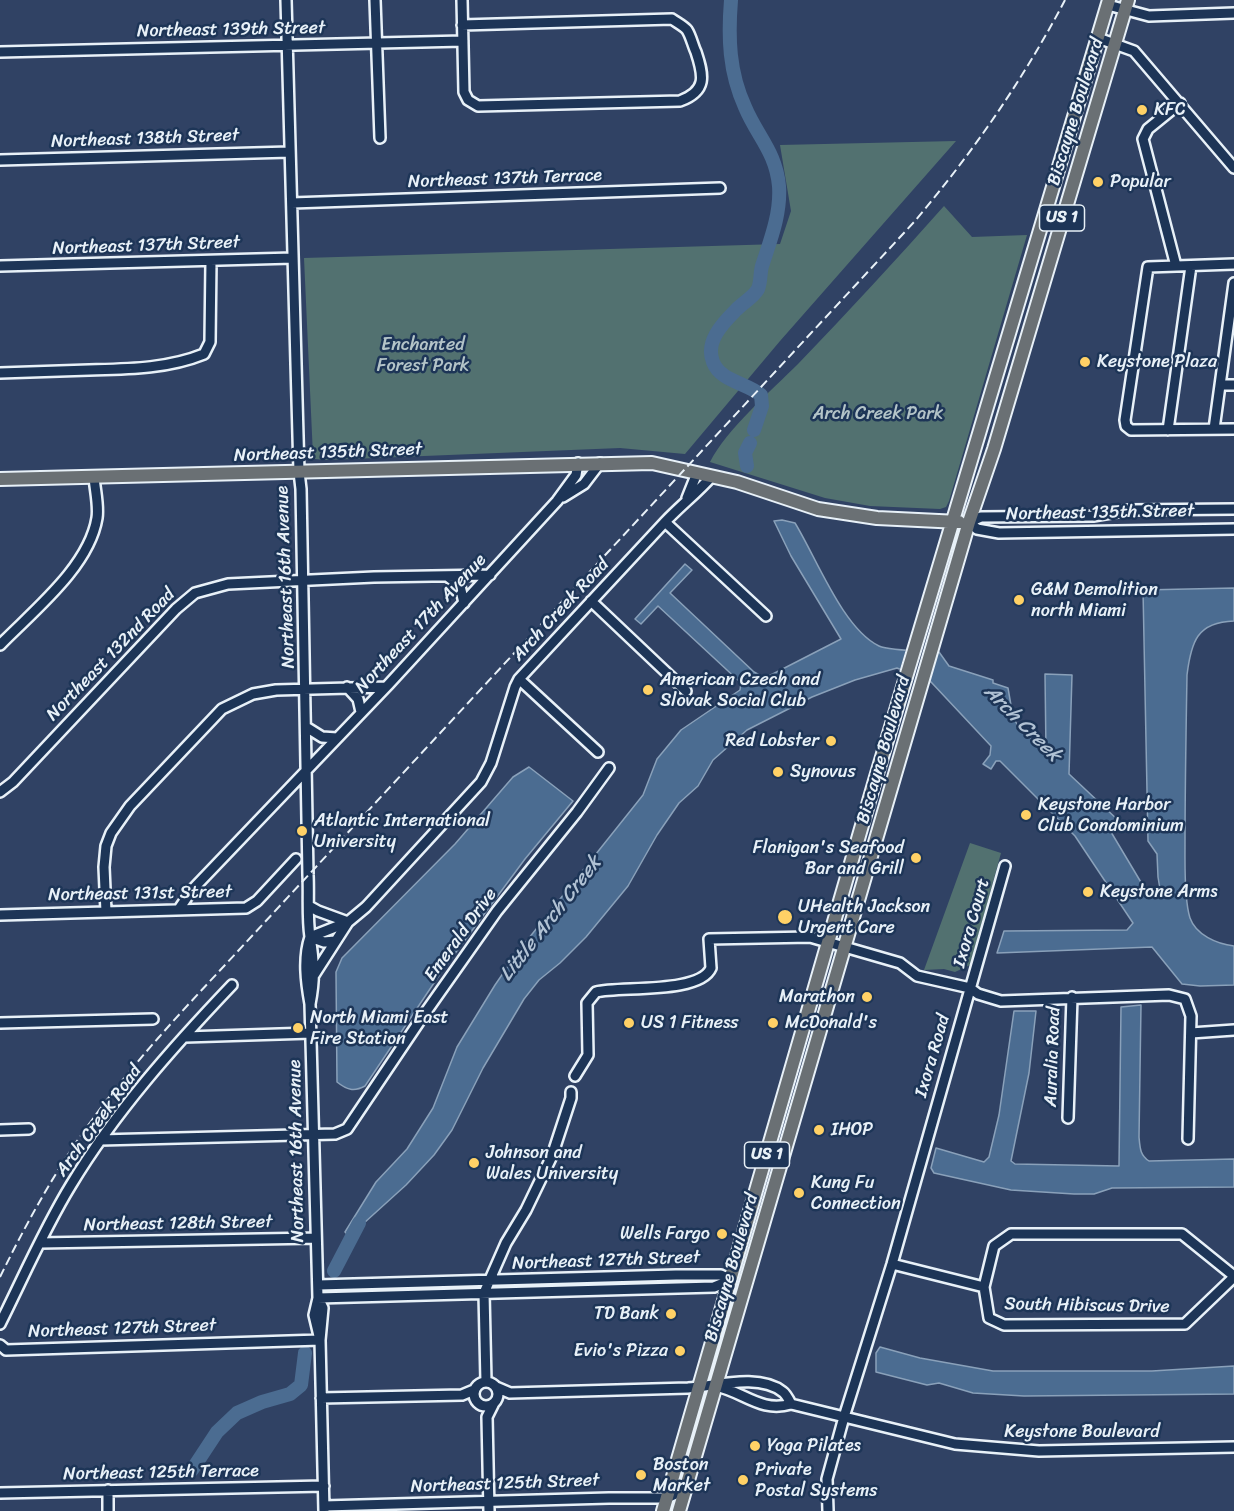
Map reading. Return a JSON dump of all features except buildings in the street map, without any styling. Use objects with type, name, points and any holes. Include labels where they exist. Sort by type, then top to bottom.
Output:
[{"type":"main road","name":"Biscayne Boulevard","points":[[663,1511],[952,522],[1108,2]]},
{"type":"main road","name":"Biscayne Boulevard","points":[[679,1511],[969,522],[994,449],[1127,5]]},
{"type":"main road","points":[[1050,201],[1066,206]]},
{"type":"main road","points":[[1003,354],[1021,359]]},
{"type":"main road","name":"Northeast 135th Street","points":[[0,479],[600,463],[656,464],[675,461],[713,470],[734,478],[737,482]]},
{"type":"main road","name":"Northeast 135th Street","points":[[656,464],[737,482],[818,509],[877,518],[969,522]]},
{"type":"main road","points":[[741,1243],[744,1272],[749,1275]]},
{"type":"main road","points":[[731,1280],[736,1289],[736,1316]]},
{"type":"street","name":"Northeast 16th Avenue","points":[[286,0],[301,489],[309,906],[310,937],[314,949],[314,976],[310,1004]]},
{"type":"street","points":[[375,0],[380,138]]},
{"type":"street","points":[[462,0],[462,25],[464,93],[468,100],[478,106],[680,101],[690,97],[699,89],[702,81],[702,69],[687,30],[672,19],[462,25]]},
{"type":"street","points":[[1108,2],[1127,5],[1149,16],[1234,13]]},
{"type":"street","points":[[1098,38],[1134,51],[1234,168]]},
{"type":"street","name":"Northeast 139th Street","points":[[0,52],[463,41]]},
{"type":"street","points":[[1176,266],[1143,139],[1148,129],[1180,103]]},
{"type":"street","name":"Northeast 138th Street","points":[[0,160],[290,152]]},
{"type":"street","name":"Northeast 137th Terrace","points":[[292,203],[720,188]]},
{"type":"street","name":"Northeast 137th Street","points":[[0,267],[293,258]]},
{"type":"street","points":[[0,373],[162,366],[204,354],[210,342],[211,261]]},
{"type":"street","points":[[1234,264],[1148,267],[1125,420],[1126,426],[1131,430],[1234,429]]},
{"type":"street","points":[[1168,430],[1191,266]]},
{"type":"street","points":[[1214,429],[1230,343],[1234,283]]},
{"type":"street","points":[[1221,385],[1234,385]]},
{"type":"street","name":"Northeast 17th Avenue","points":[[558,500],[584,484],[600,463]]},
{"type":"street","name":"Northeast 17th Avenue","points":[[179,909],[192,890],[386,687],[558,500],[576,475],[578,464]]},
{"type":"street","name":"Arch Creek Road","points":[[686,500],[697,473]]},
{"type":"street","name":"Arch Creek Road","points":[[314,976],[348,922],[366,907],[481,782],[490,763],[519,679],[664,522],[686,500],[701,490],[712,476]]},
{"type":"street","points":[[0,645],[75,568],[87,547],[97,517],[94,477]]},
{"type":"street","name":"Northeast 135th Street","points":[[1234,509],[1129,510],[1093,516],[981,516],[969,522],[977,529],[999,533],[1234,529]]},
{"type":"street","points":[[664,522],[766,616]]},
{"type":"street","points":[[444,575],[458,584],[464,603]]},
{"type":"street","name":"Northeast 132nd Road","points":[[0,792],[13,782],[176,609],[195,593],[228,584],[490,575]]},
{"type":"street","points":[[591,602],[686,691]]},
{"type":"street","points":[[519,679],[598,752]]},
{"type":"street","points":[[347,687],[358,699],[362,712]]},
{"type":"street","points":[[106,912],[104,867],[106,846],[111,833],[130,806],[222,709],[253,694],[306,688],[386,687]]},
{"type":"street","points":[[306,727],[322,737],[337,738]]},
{"type":"street","name":"Emerald Drive","points":[[100,1140],[342,1132],[353,1122],[423,1016],[497,911],[577,812],[609,768]]},
{"type":"street","name":"Northeast 131st Street","points":[[0,915],[246,908],[257,901],[296,860]]},
{"type":"street","name":"Ixora Court","points":[[970,988],[1005,866]]},
{"type":"street","points":[[309,906],[348,922]]},
{"type":"street","name":"Arch Creek Road","points":[[310,937],[348,922]]},
{"type":"street","name":"Northeast 16th Avenue","points":[[310,937],[306,949],[311,1033],[318,1298],[323,1308],[320,1340],[324,1508]]},
{"type":"street","points":[[310,937],[324,942],[335,941]]},
{"type":"street","points":[[575,1076],[588,1055],[587,1003],[591,995],[601,991],[658,989],[703,977],[711,968],[709,939],[810,937],[900,963],[917,976],[970,988],[978,994],[1000,1000],[1169,995],[1185,999],[1191,1016],[1188,1139]]},
{"type":"street","name":"Arch Creek Road","points":[[0,1324],[70,1186],[100,1140],[126,1106],[232,985]]},
{"type":"street","name":"Ixora Road","points":[[828,1511],[827,1479],[892,1264],[970,988]]},
{"type":"street","name":"Auralia Road","points":[[1068,1118],[1072,997]]},
{"type":"street","points":[[0,1023],[153,1019]]},
{"type":"street","points":[[1191,1033],[1234,1030]]},
{"type":"street","points":[[185,1037],[311,1033]]},
{"type":"street","points":[[485,1380],[484,1296],[501,1253],[552,1156],[572,1098],[571,1092]]},
{"type":"street","points":[[0,1131],[29,1130]]},
{"type":"street","points":[[892,1264],[984,1287],[994,1246],[1011,1234],[1182,1234],[1234,1276]]},
{"type":"street","name":"Northeast 128th Street","points":[[40,1243],[316,1238]]},
{"type":"street","name":"Northeast 127th Street","points":[[318,1285],[709,1275],[721,1275],[731,1280]]},
{"type":"street","name":"South Hibiscus Drive","points":[[984,1287],[989,1318],[1004,1325],[1185,1324],[1234,1276]]},
{"type":"street","name":"Northeast 127th Street","points":[[318,1298],[406,1295],[484,1296],[714,1287],[731,1280]]},
{"type":"street","points":[[405,1283],[406,1295]]},
{"type":"street","name":"Northeast 127th Street","points":[[0,1345],[6,1350],[320,1340]]},
{"type":"street","points":[[485,1380],[510,1393],[716,1386]]},
{"type":"street","points":[[321,1398],[462,1395],[474,1390],[485,1380]]},
{"type":"street","name":"Keystone Boulevard","points":[[716,1386],[732,1381],[769,1384],[784,1392],[791,1404]]},
{"type":"street","name":"Keystone Boulevard","points":[[716,1386],[732,1389],[762,1405],[778,1408],[791,1404],[955,1444],[1040,1451],[1234,1447]]},
{"type":"street","points":[[489,1506],[487,1417],[499,1394],[496,1387]]},
{"type":"street","points":[[474,1390],[476,1402],[487,1417]]},
{"type":"street","points":[[462,1395],[485,1407],[510,1393]]},
{"type":"street","name":"Northeast 125th Terrace","points":[[0,1493],[324,1486]]},
{"type":"street","points":[[108,1490],[108,1511]]},
{"type":"street","name":"Northeast 125th Street","points":[[324,1508],[489,1506],[609,1498],[667,1498],[685,1490]]},
{"type":"green space","name":"Enchanted Forest Park","points":[[956,141],[780,341],[685,454],[620,448],[326,460],[315,459],[313,456],[304,258],[780,244],[791,211],[780,145]]},
{"type":"green space","name":"Arch Creek Park","points":[[944,206],[972,237],[1027,235],[946,507],[940,509],[870,506],[825,498],[710,462],[738,424],[835,325]]},
{"type":"green space","points":[[970,843],[1001,853],[970,965],[955,972],[944,969],[924,970]]},
{"type":"water","points":[[774,521],[795,523],[842,609],[866,637],[884,648],[939,652],[949,666],[993,680],[993,683],[1008,688],[1013,717],[1018,726],[1046,752],[1045,674],[1072,675],[1069,774],[1120,822],[1121,830],[1111,832],[1145,889],[1152,892],[1160,889],[1157,854],[1148,841],[1143,590],[1234,588],[1234,621],[1212,625],[1204,630],[1194,644],[1189,663],[1185,862],[1190,918],[1197,929],[1208,938],[1234,946],[1234,985],[1182,984],[1152,947],[997,953],[1004,931],[1127,930],[1133,923],[1075,836],[1000,761],[996,761],[991,769],[983,764],[990,755],[991,746],[931,682],[897,668],[855,680],[812,697],[747,730],[713,760],[698,786],[679,803],[657,835],[628,886],[586,937],[539,980],[524,999],[483,1068],[452,1130],[434,1155],[406,1185],[364,1223],[352,1239],[345,1232],[376,1182],[407,1149],[433,1108],[457,1047],[517,953],[643,795],[657,759],[681,730],[740,690],[741,683],[658,606],[641,624],[635,619],[685,564],[692,570],[670,593],[754,672],[765,678],[841,639],[791,556]]},
{"type":"water","points":[[529,767],[573,801],[525,859],[442,971],[365,1086],[357,1089],[344,1087],[337,1082],[336,972],[342,958],[455,844],[513,777]]},
{"type":"water","points":[[1141,1005],[1139,1137],[1142,1154],[1149,1161],[1234,1159],[1234,1187],[1112,1188],[1094,1194],[1074,1194],[1011,1190],[934,1173],[931,1168],[936,1148],[984,1162],[989,1157],[999,1115],[1014,1011],[1036,1011],[1029,1073],[1011,1161],[1015,1164],[1119,1166],[1121,1007]]},
{"type":"water","points":[[880,1347],[920,1358],[993,1371],[1152,1371],[1234,1366],[1234,1394],[1024,1396],[973,1393],[939,1383],[927,1385],[876,1372],[876,1353]]},
{"type":"pier","points":[[907,646],[939,649],[930,682],[899,672]]},
{"type":"waterway","name":"Arch Creek","points":[[731,0],[730,41],[736,81],[750,117],[774,163],[779,196],[777,217],[762,266],[758,289],[720,328],[713,341],[711,355],[716,368],[721,373],[761,395],[762,406],[754,430]]},
{"type":"waterway","name":"Arch Creek","points":[[747,466],[745,453],[750,443]]},
{"type":"waterway","name":"Little Arch Creek","points":[[334,1271],[359,1223]]},
{"type":"waterway","points":[[192,1470],[217,1432],[237,1413],[262,1402],[290,1394],[301,1385],[305,1353]]},
{"type":"railway","points":[[0,1277],[31,1216],[66,1157],[126,1076],[162,1033],[915,221],[996,115],[1032,59],[1065,0]]},
{"type":"place","name":"KFC","points":[[1142,110]]},
{"type":"place","name":"Popular","points":[[1098,182]]},
{"type":"place","name":"Keystone Plaza","points":[[1085,362]]},
{"type":"place","name":"G&M Demolition north Miami","points":[[1019,600]]},
{"type":"place","name":"American Czech and Slovak Social Club","points":[[648,690]]},
{"type":"place","name":"Red Lobster","points":[[831,741]]},
{"type":"place","name":"Synovus","points":[[778,772]]},
{"type":"place","name":"Keystone Harbor Club Condominium","points":[[1026,815]]},
{"type":"place","name":"Atlantic International University","points":[[302,831]]},
{"type":"place","name":"Flanigan's Seafood Bar and Grill","points":[[916,858]]},
{"type":"place","name":"Keystone Arms","points":[[1088,892]]},
{"type":"place","name":"UHealth Jackson Urgent Care","points":[[785,917]]},
{"type":"place","name":"Marathon","points":[[867,997]]},
{"type":"place","name":"US 1 Fitness","points":[[629,1023]]},
{"type":"place","name":"McDonald's","points":[[773,1023]]},
{"type":"place","name":"North Miami East Fire Station","points":[[298,1028]]},
{"type":"place","name":"IHOP","points":[[819,1130]]},
{"type":"place","name":"Johnson and Wales University","points":[[474,1163]]},
{"type":"place","name":"Kung Fu Connection","points":[[799,1193]]},
{"type":"place","name":"Wells Fargo","points":[[722,1234]]},
{"type":"place","name":"TD Bank","points":[[671,1314]]},
{"type":"place","name":"Evio's Pizza","points":[[680,1351]]},
{"type":"place","name":"Yoga Pilates","points":[[755,1446]]},
{"type":"place","name":"Boston Market","points":[[641,1475]]},
{"type":"place","name":"Private Postal Systems","points":[[743,1480]]}]
